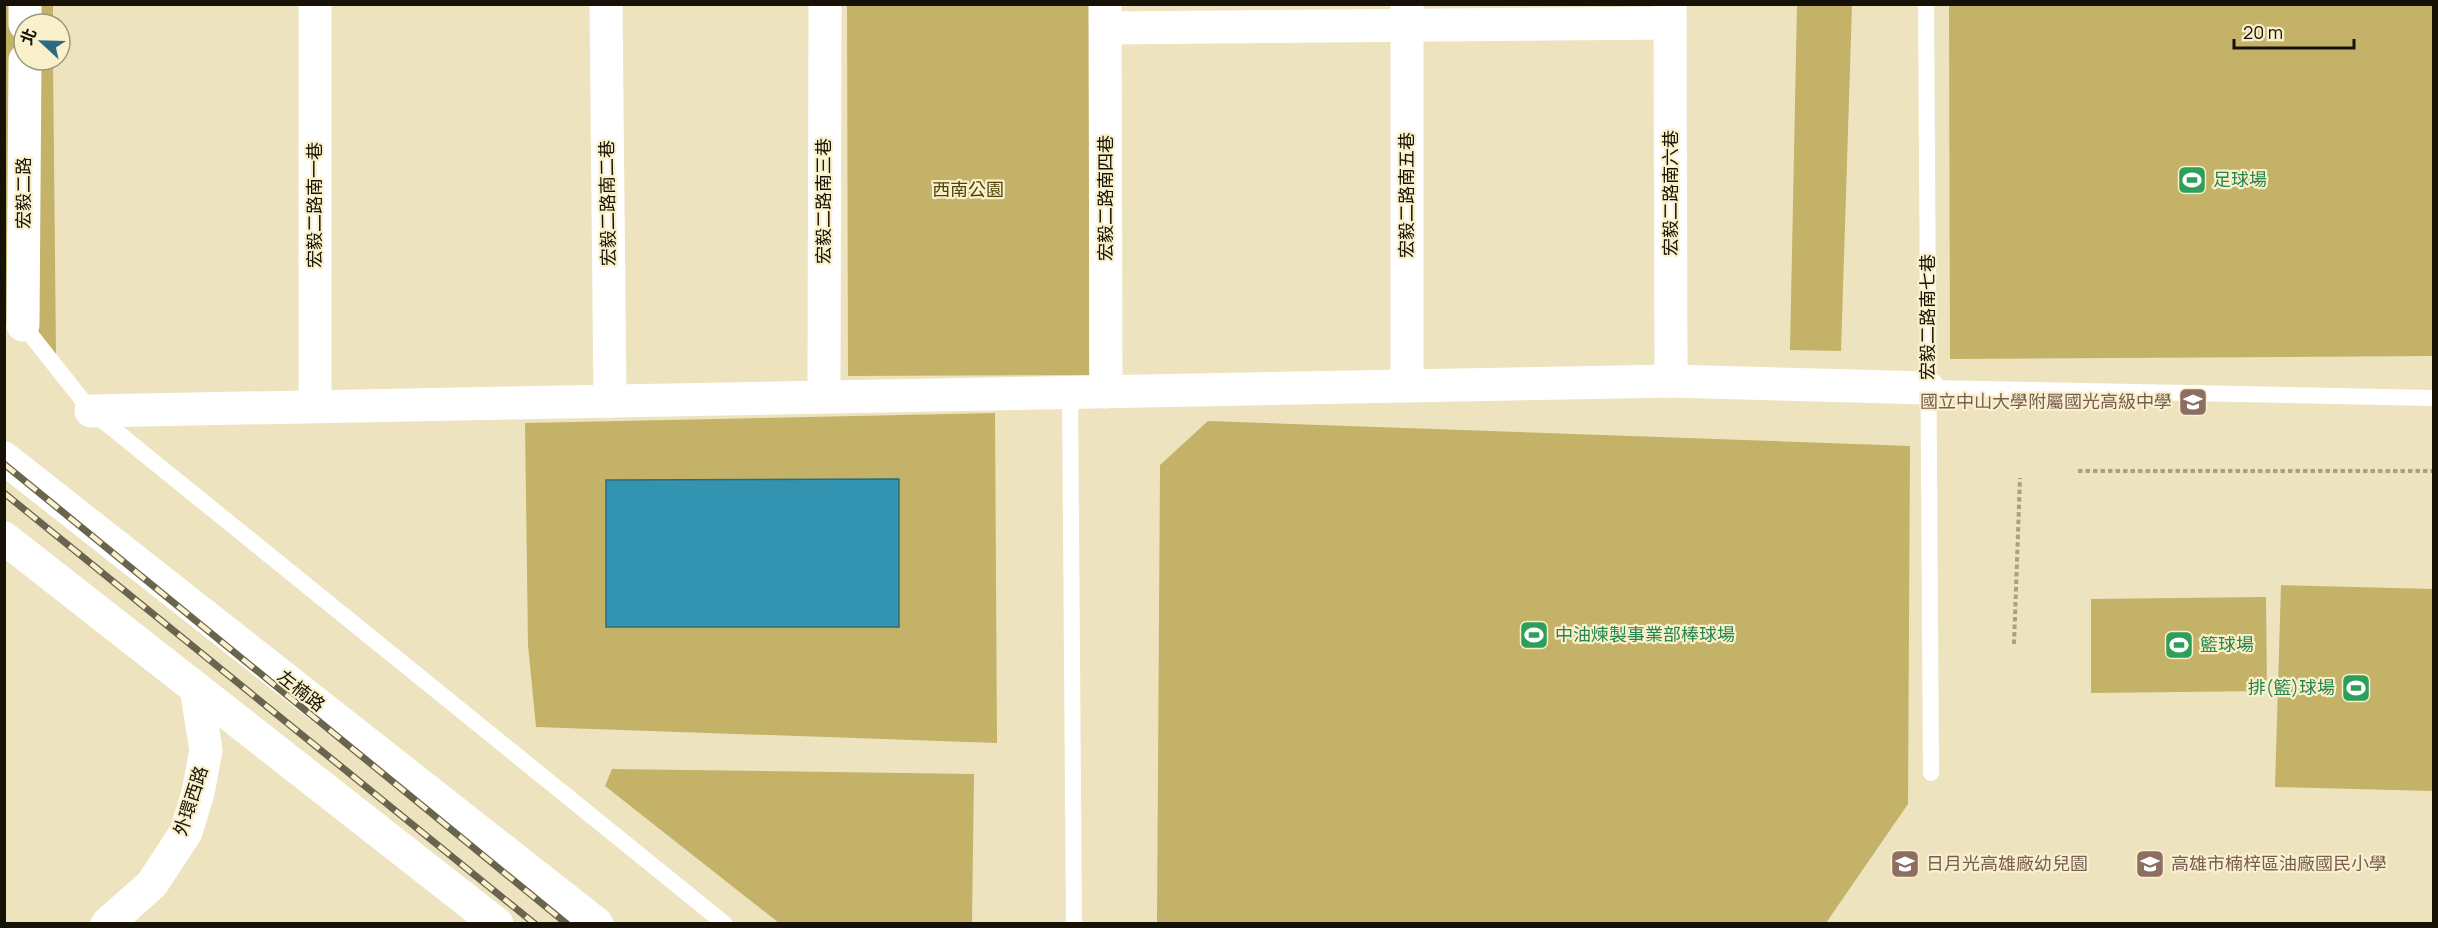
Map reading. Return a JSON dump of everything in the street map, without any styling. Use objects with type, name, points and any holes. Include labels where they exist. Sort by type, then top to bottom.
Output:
[{"type":"street","name":"宏毅二路南一巷","points":[[315,4],[315,406]]},
{"type":"street","name":"宏毅二路南二巷","points":[[606,4],[610,401]]},
{"type":"street","name":"宏毅二路南三巷","points":[[824,397],[825,4]]},
{"type":"street","points":[[1106,16],[1670,14]]},
{"type":"street","name":"宏毅二路南六巷","points":[[1670,14],[1671,381]]},
{"type":"street","name":"宏毅二路南五巷","points":[[1407,15],[1407,386]]},
{"type":"street","name":"宏毅二路南四巷","points":[[1106,16],[1106,392]]},
{"type":"street","name":"宏毅二路","points":[[23,325],[25,72]]},
{"type":"street","points":[[91,411],[1671,381],[1928,388]]},
{"type":"street","name":"左楠路","points":[[4,458],[597,924]]},
{"type":"street","points":[[4,538],[497,924]]},
{"type":"street","name":"外環西路","points":[[107,924],[152,884],[186,832],[198,793],[207,750],[196,688]]},
{"type":"lane","name":"宏毅二路南七巷","points":[[1926,4],[1931,774]]},
{"type":"lane","points":[[23,325],[91,411],[725,924]]},
{"type":"lane","points":[[1928,388],[2433,398]]},
{"type":"lane","points":[[1070,392],[1074,924]]},
{"type":"path","points":[[2078,471],[2433,471]]},
{"type":"path","points":[[2014,644],[2020,478]]},
{"type":"green space","points":[[5,5],[53,5],[53,12],[12,12],[12,72],[53,72],[56,354],[5,323]]},
{"type":"green space","name":"西南公園","points":[[847,5],[1089,5],[1089,375],[848,376]]},
{"type":"green space","points":[[1797,5],[1852,5],[1841,351],[1790,350]]},
{"type":"green space","name":"足球場","points":[[1949,5],[2433,5],[2433,356],[1950,359]]},
{"type":"green space","points":[[995,413],[997,743],[536,727],[528,645],[525,423]]},
{"type":"green space","name":"中油煉製事業部棒球場","points":[[1208,421],[1910,446],[1908,804],[1826,923],[1157,923],[1160,465]]},
{"type":"green space","name":"排(籃)球場","points":[[2281,585],[2433,589],[2433,791],[2275,787]]},
{"type":"green space","name":"籃球場","points":[[2266,597],[2267,691],[2091,693],[2091,599]]},
{"type":"green space","points":[[612,769],[974,774],[972,923],[779,923],[605,786]]},
{"type":"water","points":[[899,479],[899,627],[606,627],[606,480]]},
{"type":"railway","points":[[4,464],[567,924]]},
{"type":"railway","points":[[4,493],[535,924]]},
{"type":"place","name":"足球場","points":[[2192,180]]},
{"type":"place","name":"國立中山大學附屬國光高級中學","points":[[2193,402]]},
{"type":"place","name":"中油煉製事業部棒球場","points":[[1534,635]]},
{"type":"place","name":"籃球場","points":[[2179,645]]},
{"type":"place","name":"排(籃)球場","points":[[2356,688]]},
{"type":"place","name":"日月光高雄廠幼兒園","points":[[1905,864]]},
{"type":"place","name":"高雄市楠梓區油廠國民小學","points":[[2150,864]]}]
